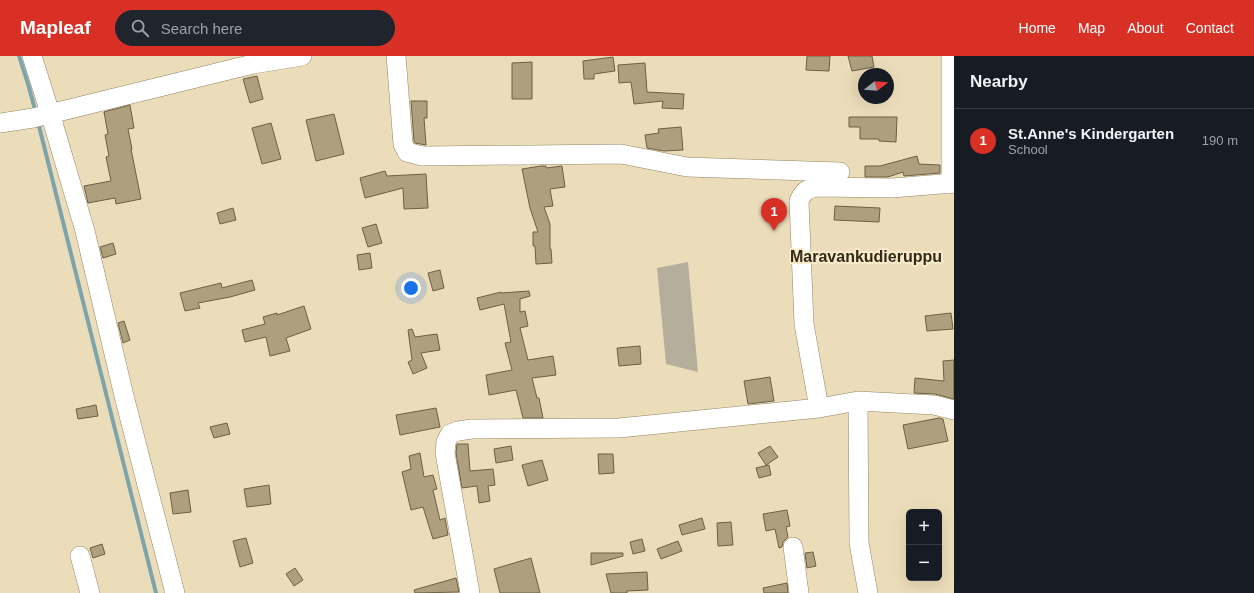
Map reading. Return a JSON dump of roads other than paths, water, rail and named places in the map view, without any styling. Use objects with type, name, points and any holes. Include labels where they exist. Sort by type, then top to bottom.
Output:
[{"type":"street","points":[[32,56],[42,116],[85,231],[124,396],[175,593]]},
{"type":"street","points":[[0,124],[42,116],[252,60],[302,56]]},
{"type":"street","points":[[396,56],[403,144],[407,152],[413,154],[430,156],[622,154],[687,167],[840,172]]},
{"type":"street","points":[[819,408],[804,324],[799,201],[802,193],[808,189],[818,187],[892,188],[952,184],[951,56]]},
{"type":"street","points":[[858,402],[859,543],[868,593]]},
{"type":"street","points":[[470,593],[445,453],[446,442],[450,434],[472,429],[619,428],[819,408],[858,402],[934,405],[954,410]]},
{"type":"street","points":[[793,548],[799,593]]},
{"type":"street","points":[[80,556],[90,593]]},
{"type":"waterway","points":[[19,56],[36,113]]},
{"type":"waterway","points":[[38,122],[156,593]]},
{"type":"place","name":"St.Anne's Kindergarten","points":[[774,231]]},
{"type":"district","name":"Maravankudieruppu","points":[[866,256]]}]
